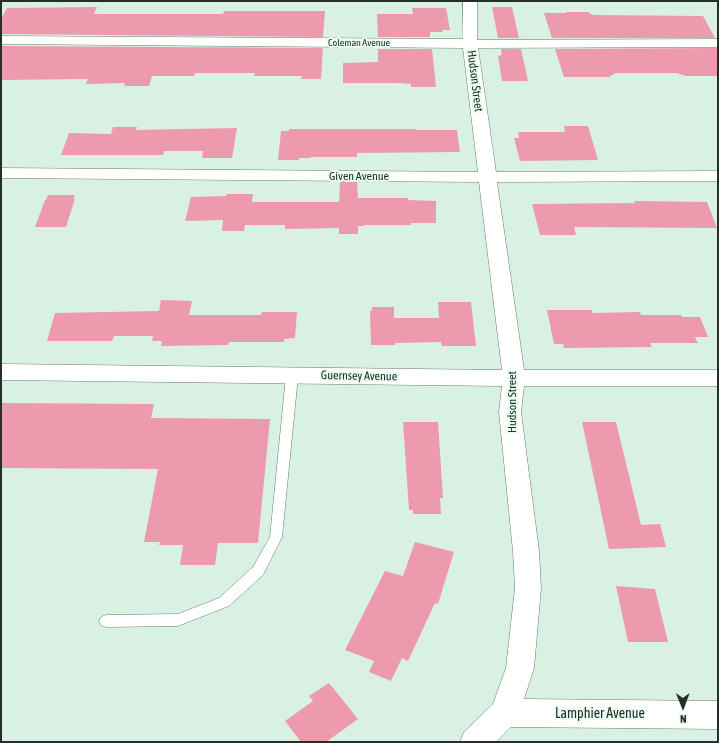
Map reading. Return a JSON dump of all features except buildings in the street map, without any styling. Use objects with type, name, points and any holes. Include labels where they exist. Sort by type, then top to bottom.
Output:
[{"type":"street","name":"Hudson Street","points":[[470,1],[470,44],[514,378],[510,412],[526,551],[528,588],[520,668],[505,713],[475,742]]},
{"type":"street","name":"Coleman Avenue","points":[[1,40],[470,44],[718,43]]},
{"type":"street","name":"Given Avenue","points":[[1,173],[487,177],[718,176]]},
{"type":"street","name":"Guernsey Avenue","points":[[1,372],[514,378],[718,378]]},
{"type":"street","name":"Lamphier Avenue","points":[[505,713],[718,714]]},
{"type":"lane","points":[[106,621],[178,620],[224,602],[258,571],[276,537],[292,376]]}]
